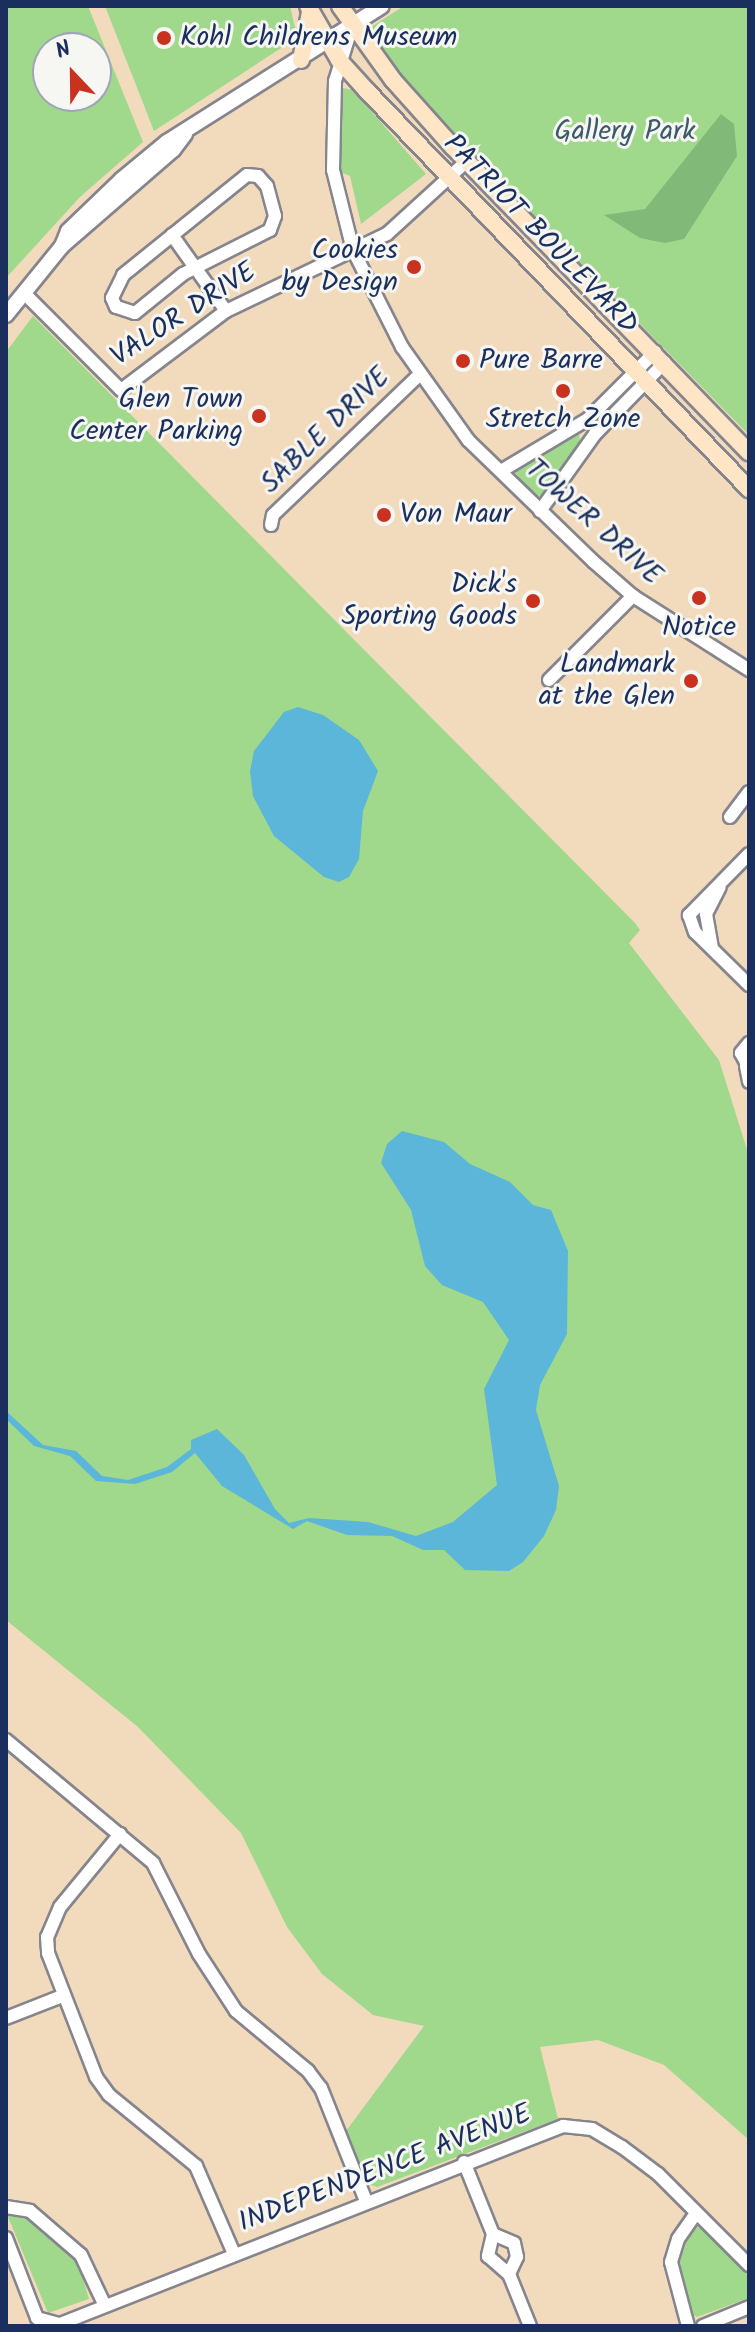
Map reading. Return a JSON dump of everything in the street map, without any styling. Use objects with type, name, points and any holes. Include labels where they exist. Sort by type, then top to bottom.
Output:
[{"type":"main road","name":"PATRIOT BOULEVARD","points":[[340,6],[352,26],[467,161],[749,452]]},
{"type":"main road","name":"PATRIOT BOULEVARD","points":[[310,8],[339,60],[448,179],[749,489]]},
{"type":"main road","points":[[301,60],[310,8]]},
{"type":"street","points":[[6,315],[62,246],[68,231],[121,180],[167,142],[328,43],[382,6]]},
{"type":"street","name":"TOWER DRIVE","points":[[352,26],[339,60],[331,114],[333,170],[353,250],[420,374],[468,440],[633,596],[749,670]]},
{"type":"street","name":"VALOR DRIVE","points":[[24,293],[121,390],[226,311],[387,234],[467,161]]},
{"type":"street","points":[[247,175],[258,176],[267,186],[275,216],[270,230],[196,267],[135,313],[116,307],[112,298],[123,275],[247,175]]},
{"type":"street","points":[[172,235],[226,311]]},
{"type":"street","points":[[540,511],[594,436],[640,377],[660,357]]},
{"type":"street","name":"SABLE DRIVE","points":[[271,525],[273,515],[420,374]]},
{"type":"street","points":[[501,471],[578,425],[640,377]]},
{"type":"street","points":[[578,425],[594,436]]},
{"type":"street","points":[[549,680],[633,596]]},
{"type":"street","points":[[730,817],[749,792]]},
{"type":"street","points":[[749,854],[724,877],[706,914],[714,952],[749,985]]},
{"type":"street","points":[[749,1043],[741,1053],[749,1082]]},
{"type":"street","points":[[7,1743],[120,1834],[162,1875],[199,1954],[236,2011],[321,2088],[366,2201]]},
{"type":"street","points":[[120,1834],[53,1920],[48,1953],[83,2051],[109,2095],[196,2166],[234,2254]]},
{"type":"street","points":[[6,2018],[62,1996]]},
{"type":"street","name":"INDEPENDENCE AVENUE","points":[[6,2238],[37,2318],[48,2324],[105,2306],[464,2162],[563,2126],[592,2129],[658,2174],[694,2216],[749,2265]]},
{"type":"street","points":[[464,2162],[493,2234],[488,2256],[509,2274],[530,2326]]},
{"type":"street","points":[[6,2207],[30,2211],[81,2255],[105,2306]]},
{"type":"street","points":[[688,2326],[671,2262],[678,2239],[694,2216]]},
{"type":"street","points":[[493,2234],[514,2243],[517,2257],[509,2274]]},
{"type":"street","points":[[703,2326],[749,2307]]},
{"type":"green space","points":[[6,6],[88,6],[99,32],[32,32],[32,112],[112,112],[112,65],[143,142],[80,197],[6,278]]},
{"type":"green space","points":[[105,6],[290,6],[296,32],[289,43],[154,131]]},
{"type":"green space","name":"Gallery Park","points":[[404,6],[749,6],[749,435],[400,79],[363,32]]},
{"type":"green space","points":[[343,88],[353,90],[426,174],[361,224],[350,176],[340,172]]},
{"type":"green space","points":[[721,114],[734,124],[737,156],[684,239],[665,243],[640,238],[604,215],[645,209]]},
{"type":"green space","points":[[33,316],[635,923],[640,930],[629,943],[719,1060],[749,1156],[749,2140],[664,2065],[598,2040],[540,2047],[558,2119],[377,2187],[368,2184],[346,2131],[424,2026],[373,2015],[322,1974],[287,1927],[241,1833],[138,1727],[6,1620],[6,352]]},
{"type":"green space","points":[[579,430],[580,442],[552,491],[533,498],[513,469]]},
{"type":"green space","points":[[13,2209],[61,2241],[78,2261],[89,2299],[48,2313],[8,2217]]},
{"type":"green space","points":[[702,2227],[749,2268],[749,2298],[697,2317],[691,2314],[676,2270],[680,2246],[692,2228]]},
{"type":"water","points":[[298,707],[323,715],[359,740],[378,771],[363,811],[359,859],[349,877],[339,882],[324,877],[274,836],[253,796],[250,771],[254,751],[284,712]]},
{"type":"water","points":[[402,1131],[444,1142],[470,1164],[510,1182],[533,1205],[551,1210],[568,1251],[567,1334],[540,1385],[536,1410],[559,1486],[556,1510],[544,1536],[523,1562],[509,1571],[465,1570],[444,1550],[423,1550],[392,1536],[347,1535],[307,1521],[293,1529],[222,1486],[195,1453],[172,1472],[135,1484],[96,1481],[70,1456],[34,1446],[6,1419],[6,1411],[43,1445],[76,1451],[102,1476],[128,1480],[167,1467],[191,1449],[191,1440],[217,1429],[244,1455],[275,1509],[289,1523],[309,1518],[368,1522],[416,1536],[453,1522],[497,1485],[484,1389],[509,1340],[483,1302],[442,1285],[425,1266],[411,1210],[381,1163],[387,1144]]},
{"type":"place","name":"Kohl Childrens Museum","points":[[164,38]]},
{"type":"place","name":"Cookies by Design","points":[[414,267]]},
{"type":"place","name":"Pure Barre","points":[[463,361]]},
{"type":"place","name":"Stretch Zone","points":[[563,391]]},
{"type":"place","name":"Glen Town Center Parking","points":[[259,416]]},
{"type":"place","name":"Von Maur","points":[[384,515]]},
{"type":"place","name":"Notice","points":[[699,598]]},
{"type":"place","name":"Dick's Sporting Goods","points":[[533,601]]},
{"type":"place","name":"Landmark at the Glen","points":[[691,681]]}]
